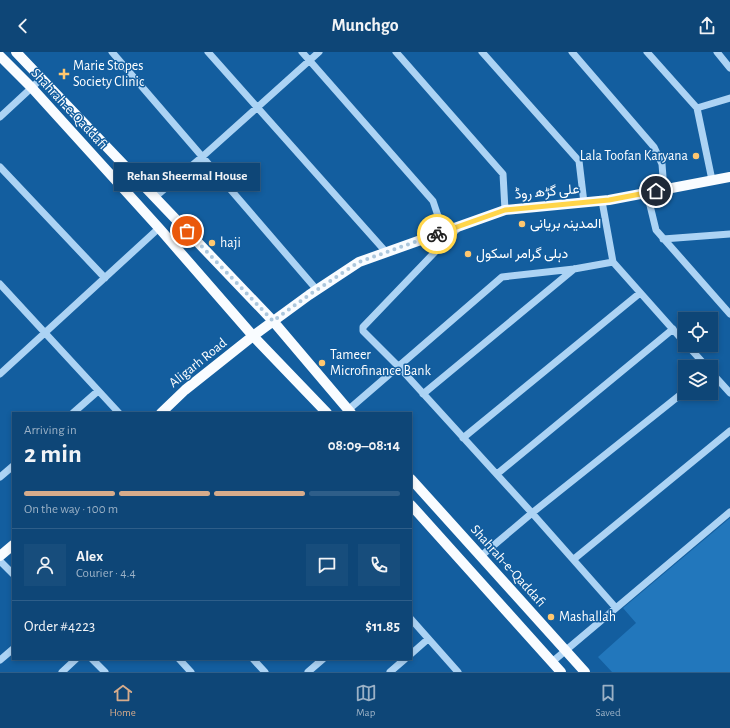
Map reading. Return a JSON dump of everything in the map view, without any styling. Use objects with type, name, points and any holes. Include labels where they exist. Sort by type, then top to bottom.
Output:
[{"type":"main road","name":"Shahrah-e-Qaddafi","points":[[16,52],[273,321],[350,411]]},
{"type":"main road","name":"Shahrah-e-Qaddafi","points":[[0,56],[32,88],[159,228],[254,336],[326,412]]},
{"type":"main road","name":"علی گڑھ روڈ","points":[[254,336],[273,321],[359,262],[505,210],[602,201],[730,177]]},
{"type":"main road","name":"Aligarh Road","points":[[161,412],[185,390],[254,336]]},
{"type":"main road","name":"Shahrah-e-Qaddafi","points":[[412,480],[585,672]]},
{"type":"main road","points":[[412,508],[561,672]]},
{"type":"main road","points":[[0,556],[12,546]]},
{"type":"street","points":[[112,52],[317,290]]},
{"type":"street","points":[[208,52],[386,252]]},
{"type":"street","points":[[302,52],[433,201],[443,231]]},
{"type":"street","points":[[155,197],[319,52]]},
{"type":"street","points":[[396,52],[503,174],[505,210]]},
{"type":"street","points":[[482,52],[579,162],[584,203]]},
{"type":"street","points":[[572,52],[654,147],[662,164],[664,190]]},
{"type":"street","points":[[647,52],[697,108],[712,180]]},
{"type":"street","points":[[717,52],[730,68]]},
{"type":"street","points":[[0,117],[41,79]]},
{"type":"street","points":[[697,108],[730,98]]},
{"type":"street","points":[[0,167],[105,278]]},
{"type":"street","points":[[648,193],[656,230],[730,314]]},
{"type":"street","points":[[602,201],[613,262],[678,335]]},
{"type":"street","points":[[459,226],[363,327],[363,331],[497,474],[616,608]]},
{"type":"street","points":[[0,374],[159,228]]},
{"type":"street","points":[[663,239],[728,236]]},
{"type":"street","points":[[350,411],[398,367],[502,277],[574,269],[613,262]]},
{"type":"street","points":[[423,394],[574,269]]},
{"type":"street","points":[[0,284],[118,412]]},
{"type":"street","points":[[463,438],[640,293]]},
{"type":"street","points":[[497,474],[672,329]]},
{"type":"street","points":[[693,352],[701,360]]},
{"type":"street","points":[[718,380],[730,393]]},
{"type":"street","points":[[74,412],[98,391]]},
{"type":"street","points":[[481,556],[532,513],[678,397]]},
{"type":"street","points":[[574,559],[730,431]]},
{"type":"street","points":[[0,477],[12,467]]},
{"type":"street","points":[[552,662],[730,512]]},
{"type":"street","points":[[0,560],[12,573]]},
{"type":"street","points":[[412,620],[458,672]]},
{"type":"street","points":[[412,653],[428,639]]},
{"type":"street","points":[[0,660],[12,650]]},
{"type":"street","points":[[62,672],[75,660]]},
{"type":"street","points":[[93,660],[105,672]]},
{"type":"street","points":[[180,660],[191,672]]},
{"type":"street","points":[[254,660],[265,672]]},
{"type":"street","points":[[308,672],[322,660]]},
{"type":"street","points":[[390,672],[404,660]]},
{"type":"shaded area","points":[[730,518],[730,672],[612,672],[598,657],[636,623],[623,608]]},
{"type":"way so far","points":[[187,231],[273,321],[359,262],[437,234]]},
{"type":"place","name":"Marie Stopes Society Clinic","points":[[64,74]]},
{"type":"place","name":"Lala Toofan Karyana","points":[[696,156]]},
{"type":"place","name":"المدینہ بریانی","points":[[522,224]]},
{"type":"place","name":"Rehan Sheermal House","points":[[187,231]]},
{"type":"place","name":"haji","points":[[212,243]]},
{"type":"place","name":"دہلی گرامر اسکول","points":[[468,254]]},
{"type":"place","name":"Tameer Microfinance Bank","points":[[322,363]]},
{"type":"place","name":"Mashallah","points":[[551,617]]},
{"type":"route","points":[[437,234],[505,210],[609,200],[656,191]]}]
